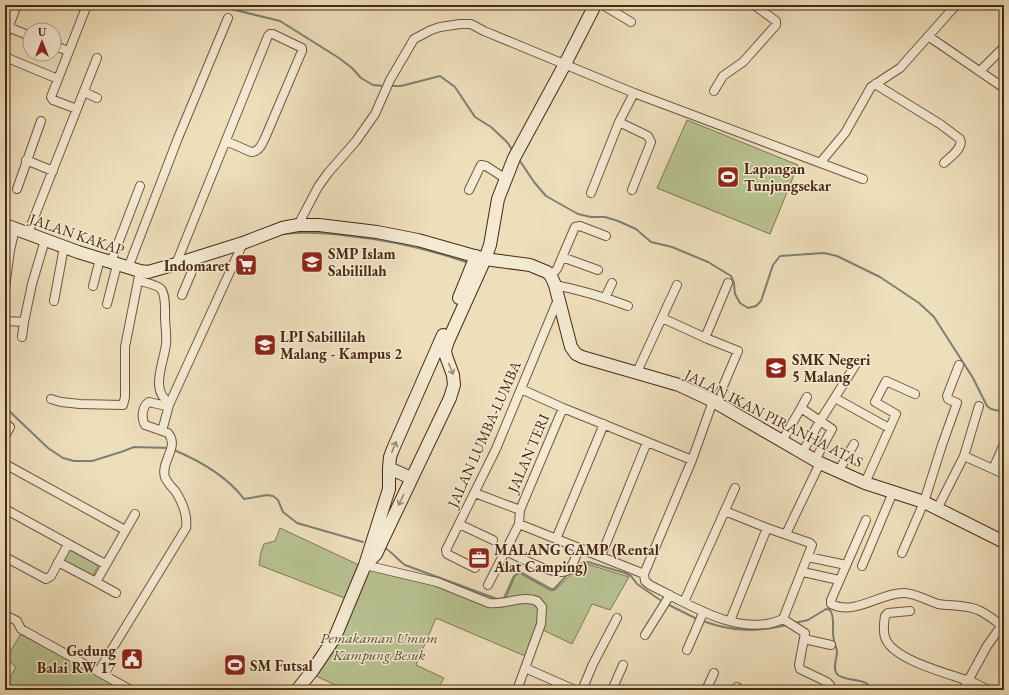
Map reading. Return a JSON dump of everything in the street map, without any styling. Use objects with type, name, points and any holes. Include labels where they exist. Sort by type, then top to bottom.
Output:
[{"type":"street","points":[[5,36],[17,5]]},
{"type":"street","points":[[77,109],[52,99],[58,79],[87,5]]},
{"type":"street","points":[[297,690],[313,670],[335,637],[365,565],[389,489],[390,457],[393,449],[481,258],[490,244],[498,199],[516,154],[595,5]]},
{"type":"street","points":[[603,5],[631,22]]},
{"type":"street","points":[[714,90],[723,76],[743,62],[776,25],[776,21],[754,5]]},
{"type":"street","points":[[820,163],[852,123],[862,103],[875,84],[900,68],[956,5]]},
{"type":"street","points":[[107,304],[228,18]]},
{"type":"street","points":[[298,225],[318,187],[375,114],[390,80],[414,39],[430,30],[460,24],[474,25],[484,31],[634,93],[863,179]]},
{"type":"street","points":[[8,27],[22,33]]},
{"type":"street","points":[[176,264],[226,140],[268,36],[273,34],[302,48],[299,59],[265,138],[259,148],[254,152],[251,152],[226,140]]},
{"type":"street","points":[[928,36],[1004,88]]},
{"type":"street","points":[[980,71],[1004,47]]},
{"type":"street","points":[[62,49],[69,52]]},
{"type":"street","points":[[5,57],[58,79]]},
{"type":"street","points":[[28,233],[97,58]]},
{"type":"street","points":[[875,84],[940,124],[960,139],[960,148],[944,163]]},
{"type":"street","points":[[84,92],[97,98]]},
{"type":"street","points":[[590,192],[619,122],[634,93]]},
{"type":"street","points":[[17,189],[41,121]]},
{"type":"street","points":[[619,122],[648,136],[651,140],[632,190]]},
{"type":"street","points":[[26,160],[53,172]]},
{"type":"street","points":[[469,190],[481,165],[486,166],[506,179]]},
{"type":"street","points":[[51,399],[69,403],[93,403],[115,406],[123,405],[125,397],[125,348],[122,268],[140,186]]},
{"type":"street","points":[[92,286],[122,268],[148,272],[243,243],[282,228],[298,225],[333,226],[377,232],[418,240],[481,258],[530,265],[545,270],[555,286],[572,288],[628,306]]},
{"type":"street","name":"JALAN LUMBA-LUMBA","points":[[475,568],[447,554],[446,552],[496,449],[520,389],[555,286],[557,269],[573,229],[576,226],[606,236]]},
{"type":"street","points":[[5,288],[10,227]]},
{"type":"street","name":"JALAN KAKAP","points":[[10,227],[122,268]]},
{"type":"street","points":[[22,337],[32,284],[45,240]]},
{"type":"street","points":[[162,431],[170,404],[243,243]]},
{"type":"street","points":[[54,301],[64,247]]},
{"type":"street","points":[[182,294],[198,257]]},
{"type":"street","points":[[562,257],[598,270]]},
{"type":"street","points":[[365,565],[376,554],[450,398],[454,385],[453,375],[445,350],[481,258]]},
{"type":"street","points":[[122,268],[160,288],[162,291],[165,305],[166,343],[159,387],[163,399],[170,404]]},
{"type":"street","points":[[605,298],[612,283]]},
{"type":"street","points":[[705,338],[728,283]]},
{"type":"street","points":[[637,372],[678,285]]},
{"type":"street","name":"JALAN IKAN PIRANHA ATAS","points":[[555,286],[571,347],[576,354],[679,385],[714,402],[817,462],[838,472],[924,502],[1004,542]]},
{"type":"street","points":[[662,318],[705,338],[738,351],[714,402],[692,460],[644,574],[645,581],[666,600],[684,602],[702,614],[730,621],[754,624],[786,622],[805,632],[799,665],[800,669],[828,682],[830,685],[830,690]]},
{"type":"street","points":[[5,321],[24,322]]},
{"type":"street","points":[[802,453],[820,420],[856,364]]},
{"type":"street","points":[[902,553],[924,502],[957,403],[948,399],[947,396],[959,365]]},
{"type":"street","points":[[865,482],[896,414],[875,402],[886,382],[915,394]]},
{"type":"street","points":[[520,389],[562,408],[692,460]]},
{"type":"street","points":[[782,441],[807,397]]},
{"type":"street","points":[[835,398],[890,428]]},
{"type":"street","points":[[98,672],[186,528],[184,512],[176,493],[165,476],[172,448],[172,440],[168,433],[144,424],[143,421],[144,408],[149,402],[166,406],[170,404]]},
{"type":"street","points":[[937,509],[964,456],[979,406]]},
{"type":"street","name":"JALAN TERI","points":[[519,524],[520,510],[562,408]]},
{"type":"street","points":[[786,534],[832,430],[820,420],[801,408]]},
{"type":"street","points":[[5,423],[10,427],[5,436]]},
{"type":"street","points":[[556,539],[604,424]]},
{"type":"street","points":[[601,556],[647,442]]},
{"type":"street","points":[[838,472],[854,444]]},
{"type":"street","points":[[993,469],[1004,444]]},
{"type":"street","points":[[964,456],[1004,474]]},
{"type":"street","points":[[5,464],[125,530]]},
{"type":"street","points":[[389,468],[411,478]]},
{"type":"street","points":[[684,602],[735,488]]},
{"type":"street","points":[[862,566],[893,492]]},
{"type":"street","points":[[475,493],[520,510]]},
{"type":"street","points":[[5,509],[105,564]]},
{"type":"street","points":[[725,511],[812,544],[786,622]]},
{"type":"street","points":[[96,582],[135,514]]},
{"type":"street","points":[[866,520],[831,602],[834,606],[844,608],[855,607],[897,594],[906,593],[938,604],[976,609],[1002,624],[987,646],[963,690]]},
{"type":"street","points":[[459,524],[493,540]]},
{"type":"street","points":[[488,585],[519,524],[644,574]]},
{"type":"street","points":[[730,621],[767,528]]},
{"type":"street","points":[[5,557],[46,579],[50,576],[68,544]]},
{"type":"street","points":[[506,551],[551,571],[561,573],[568,571],[573,564],[579,548]]},
{"type":"street","points":[[808,557],[846,565]]},
{"type":"street","points":[[58,562],[116,593]]},
{"type":"street","points":[[365,565],[436,582],[490,603],[498,604],[526,598],[537,601],[542,607],[541,624],[517,690]]},
{"type":"street","points":[[802,572],[840,580]]},
{"type":"street","points":[[645,635],[666,600]]},
{"type":"street","points":[[910,611],[886,614],[884,637],[892,648],[908,658],[968,680],[988,690]]},
{"type":"street","points":[[687,650],[702,614]]},
{"type":"street","points":[[5,615],[17,621],[21,629],[131,690]]},
{"type":"street","points":[[582,690],[593,664],[617,618]]},
{"type":"street","points":[[804,639],[831,645]]},
{"type":"street","points":[[612,690],[623,665]]},
{"type":"street","points":[[525,668],[535,671],[575,690]]},
{"type":"street","points":[[706,690],[714,673]]},
{"type":"green space","name":"Lapangan Tunjungsekar","points":[[687,120],[798,165],[770,234],[657,188]]},
{"type":"green space","name":"Pemakaman Umum Kampung Besuk","points":[[280,528],[361,566],[347,599],[259,565],[264,544],[275,541]]},
{"type":"green space","points":[[69,548],[99,564],[93,576],[63,560]]},
{"type":"green space","name":"Pemakaman Umum Kampung Besuk","points":[[370,564],[442,587],[491,607],[502,607],[523,601],[536,604],[540,610],[539,619],[525,656],[436,618],[416,665],[444,678],[437,690],[346,690],[316,676],[339,634]]},
{"type":"green space","points":[[587,564],[629,577],[610,610],[592,604],[572,644],[543,630],[545,607],[542,600],[538,597],[528,595],[506,598],[515,576],[519,573],[551,591],[555,590],[579,567]]},
{"type":"green space","points":[[20,635],[125,690],[5,690],[5,686],[16,667],[6,659]]},
{"type":"waterway","points":[[227,5],[231,9],[280,21],[339,58],[352,68],[361,78],[373,85],[384,86]]},
{"type":"waterway","points":[[390,86],[401,86],[440,76],[455,87],[475,117],[491,127],[507,142],[513,151]]},
{"type":"waterway","points":[[518,158],[534,182],[546,196],[578,214],[591,217],[605,217],[618,221],[636,229],[651,242],[672,247],[708,262],[731,276],[734,283],[735,294],[740,303],[748,308],[756,306],[761,301],[773,265],[780,256],[824,253],[837,256],[880,277],[919,303],[934,317],[973,378],[987,406],[991,409],[1004,412]]},
{"type":"waterway","points":[[284,234],[316,233],[379,240],[423,249],[466,262]]},
{"type":"waterway","points":[[5,407],[48,448],[63,458],[74,461],[92,461],[134,447],[170,448]]},
{"type":"waterway","points":[[174,450],[194,459],[221,476],[230,483],[244,499],[267,495],[273,496],[278,500],[283,512],[297,523],[363,542]]},
{"type":"waterway","points":[[385,548],[405,565],[497,599],[504,598],[514,576],[520,572],[551,589],[554,589],[569,573]]},
{"type":"waterway","points":[[575,567],[582,563],[588,562],[625,573],[631,576],[637,584],[663,602]]},
{"type":"waterway","points":[[667,604],[699,620]]},
{"type":"waterway","points":[[795,623],[808,620],[826,609],[830,610],[833,617],[833,636],[837,650],[835,666],[837,674],[842,677],[866,683],[873,690]]},
{"type":"waterway","points":[[703,621],[714,625],[745,630],[765,629],[787,625]]},
{"type":"place","name":"Lapangan Tunjungsekar","points":[[728,177]]},
{"type":"place","name":"SMP Islam Sabilillah","points":[[312,262]]},
{"type":"place","name":"Indomaret","points":[[246,265]]},
{"type":"place","name":"LPI Sabillilah Malang - Kampus 2","points":[[265,345]]},
{"type":"place","name":"SMK Negeri 5 Malang","points":[[776,368]]},
{"type":"place","name":"MALANG CAMP (Rental Alat Camping)","points":[[479,558]]},
{"type":"place","name":"Gedung Balai RW 17","points":[[132,659]]},
{"type":"place","name":"SM Futsal","points":[[235,665]]}]
